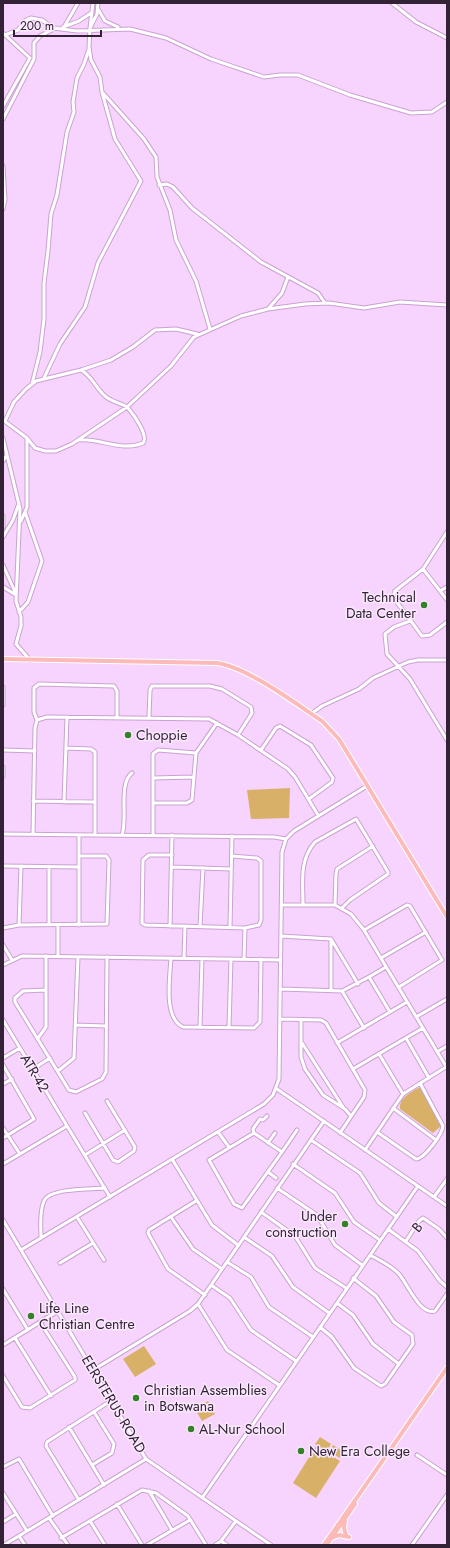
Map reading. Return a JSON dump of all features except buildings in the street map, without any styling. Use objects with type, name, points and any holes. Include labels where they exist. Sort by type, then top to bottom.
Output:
[{"type":"main road","points":[[3,659],[224,663],[249,674],[311,714],[331,730],[338,739],[447,917]]},
{"type":"main road","points":[[324,1545],[447,1368]]},
{"type":"main road","points":[[327,1545],[367,1483]]},
{"type":"main road","points":[[331,1539],[338,1535],[348,1536],[343,1524],[346,1517]]},
{"type":"street","points":[[62,27],[78,3]]},
{"type":"street","points":[[32,384],[40,352],[44,319],[44,283],[51,214],[57,195],[67,132],[74,112],[73,102],[77,78],[84,64],[89,47],[93,3]]},
{"type":"street","points":[[90,29],[98,9],[98,3]]},
{"type":"street","points":[[392,3],[416,22],[447,38]]},
{"type":"street","points":[[98,9],[105,21],[120,28]]},
{"type":"street","points":[[3,119],[33,61],[33,46],[37,39],[56,28],[79,21],[91,13]]},
{"type":"street","points":[[4,34],[18,30],[26,20],[32,18],[42,20],[56,28]]},
{"type":"street","points":[[62,27],[81,31],[90,36]]},
{"type":"street","points":[[81,31],[90,29],[130,29],[166,38],[217,61],[264,78],[280,75],[298,75],[350,95],[411,113],[432,112],[447,102]]},
{"type":"street","points":[[4,34],[33,61]]},
{"type":"street","points":[[44,378],[60,344],[85,306],[98,263],[141,181],[115,139],[102,92],[100,77],[91,60],[89,47]]},
{"type":"street","points":[[3,106],[30,58]]},
{"type":"street","points":[[102,92],[125,120],[144,139],[154,153],[157,161],[156,172],[159,185],[170,210],[178,245],[198,287],[210,328]]},
{"type":"street","points":[[3,166],[5,200],[3,209]]},
{"type":"street","points":[[159,185],[167,184],[173,187],[186,203],[219,230],[261,262],[318,293],[325,303]]},
{"type":"street","points":[[268,309],[282,293],[288,277]]},
{"type":"street","points":[[198,334],[176,329],[155,330],[126,352],[111,360],[81,370],[44,378],[32,384],[14,402],[4,421],[27,438],[35,448],[51,452],[67,447],[106,423],[127,407],[171,366],[190,340],[198,334],[241,316],[268,309],[325,303],[364,308],[400,302],[447,305]]},
{"type":"street","points":[[77,440],[87,440],[115,445],[134,445],[143,443],[146,437],[144,431],[127,407],[106,397],[90,376],[81,370]]},
{"type":"street","points":[[3,438],[19,503],[16,601],[21,626],[16,644],[30,660]]},
{"type":"street","points":[[19,612],[28,602],[42,561],[25,512],[27,438]]},
{"type":"street","points":[[3,461],[6,455]]},
{"type":"street","points":[[3,537],[13,520],[19,503]]},
{"type":"street","points":[[19,523],[25,512]]},
{"type":"street","points":[[3,516],[3,526]]},
{"type":"street","points":[[447,532],[423,569],[395,590],[393,594],[394,599],[410,621],[425,637],[447,622]]},
{"type":"street","points":[[3,564],[16,595]]},
{"type":"street","points":[[423,569],[447,600]]},
{"type":"street","points":[[440,591],[447,587]]},
{"type":"street","points":[[3,588],[16,595]]},
{"type":"street","points":[[410,621],[394,626],[384,636],[387,654],[410,679],[447,740]]},
{"type":"street","points":[[311,714],[322,706],[359,689],[373,678],[413,660],[447,660]]},
{"type":"street","points":[[32,834],[35,728],[38,720],[34,712],[34,688],[39,684],[114,686],[117,691],[117,718]]},
{"type":"street","points":[[149,717],[150,690],[152,686],[210,686],[222,689],[251,708],[252,713],[238,735]]},
{"type":"street","points":[[3,687],[3,705]]},
{"type":"street","points":[[38,720],[47,717],[204,718],[217,723],[238,735],[292,772],[318,815]]},
{"type":"street","points":[[64,802],[67,717]]},
{"type":"street","points":[[154,803],[189,802],[193,798],[193,777],[196,753],[217,723]]},
{"type":"street","points":[[261,750],[276,728],[280,726],[311,745],[332,776],[333,780],[309,799]]},
{"type":"street","points":[[66,748],[91,749],[95,752],[95,835]]},
{"type":"street","points":[[3,750],[35,751]]},
{"type":"street","points":[[153,835],[154,752],[158,750],[196,753]]},
{"type":"street","points":[[3,767],[3,776]]},
{"type":"street","points":[[122,835],[125,824],[125,785],[128,775],[132,772]]},
{"type":"street","points":[[154,778],[193,777]]},
{"type":"street","points":[[21,1250],[264,1104],[277,1089],[279,1079],[281,1019],[282,852],[286,839],[294,831],[367,786]]},
{"type":"street","points":[[33,801],[96,802]]},
{"type":"street","points":[[303,905],[304,861],[315,842],[356,819],[388,874],[350,900],[342,908]]},
{"type":"street","points":[[3,834],[232,836],[274,837],[286,839]]},
{"type":"street","points":[[79,925],[80,835]]},
{"type":"street","points":[[170,926],[172,835]]},
{"type":"street","points":[[230,927],[232,836]]},
{"type":"street","points":[[335,906],[337,869],[373,846]]},
{"type":"street","points":[[172,855],[149,855],[143,860],[142,923],[147,926],[245,928],[256,926],[260,923],[261,861],[257,858],[232,856]]},
{"type":"street","points":[[4,926],[49,924],[105,925],[108,923],[110,860],[106,856],[79,856]]},
{"type":"street","points":[[3,866],[79,867]]},
{"type":"street","points":[[19,925],[21,866]]},
{"type":"street","points":[[49,867],[49,924]]},
{"type":"street","points":[[172,867],[231,869]]},
{"type":"street","points":[[200,926],[203,868]]},
{"type":"street","points":[[282,905],[335,906],[342,908],[351,914],[364,930],[447,1068],[404,1094],[365,1150]]},
{"type":"street","points":[[364,930],[407,905],[426,932],[442,960],[399,987]]},
{"type":"street","points":[[58,925],[58,957]]},
{"type":"street","points":[[184,958],[185,926]]},
{"type":"street","points":[[244,959],[245,928]]},
{"type":"street","points":[[381,958],[426,932]]},
{"type":"street","points":[[282,936],[331,939]]},
{"type":"street","points":[[331,939],[358,984]]},
{"type":"street","points":[[331,939],[331,990]]},
{"type":"street","points":[[3,945],[12,960]]},
{"type":"street","points":[[3,965],[22,956],[281,960]]},
{"type":"street","points":[[38,1038],[46,1027],[46,956]]},
{"type":"street","points":[[58,1071],[74,1058],[78,957]]},
{"type":"street","points":[[46,990],[23,991],[15,998],[15,1002],[69,1090],[76,1092],[102,1079],[106,1072],[106,958]]},
{"type":"street","points":[[171,958],[170,1012],[182,1026],[254,1028],[260,1022],[260,959]]},
{"type":"street","points":[[200,1027],[202,959]]},
{"type":"street","points":[[229,1027],[231,959]]},
{"type":"street","points":[[281,989],[342,991],[358,984],[386,967]]},
{"type":"street","points":[[369,977],[390,1012]]},
{"type":"street","points":[[342,991],[364,1028]]},
{"type":"street","points":[[416,1017],[447,999]]},
{"type":"street","points":[[337,1043],[407,1002]]},
{"type":"street","points":[[281,1019],[324,1021],[353,1069],[365,1094],[340,1133]]},
{"type":"street","name":"ATR-42","points":[[3,1020],[110,1197]]},
{"type":"street","points":[[301,1020],[302,1062],[320,1092],[326,1098],[345,1110]]},
{"type":"street","points":[[75,1025],[106,1026]]},
{"type":"street","points":[[353,1069],[423,1028]]},
{"type":"street","points":[[406,1038],[429,1078]]},
{"type":"street","points":[[302,1043],[345,1110],[351,1116]]},
{"type":"street","points":[[437,1052],[447,1046]]},
{"type":"street","points":[[3,1058],[20,1048]]},
{"type":"street","points":[[379,1054],[404,1094]]},
{"type":"street","points":[[33,1069],[50,1058]]},
{"type":"street","points":[[3,1064],[34,1118],[3,1138]]},
{"type":"street","points":[[3,1084],[12,1079]]},
{"type":"street","points":[[377,1132],[416,1159],[423,1157],[443,1130],[442,1123],[420,1083]]},
{"type":"street","points":[[277,1089],[447,1206]]},
{"type":"street","points":[[85,1113],[113,1160],[118,1162],[135,1150],[135,1147],[106,1101]]},
{"type":"street","points":[[393,1108],[436,1140]]},
{"type":"street","points":[[254,1133],[253,1130],[260,1119],[264,1120],[267,1116]]},
{"type":"street","points":[[93,1370],[190,1311],[198,1304],[324,1121]]},
{"type":"street","points":[[3,1164],[67,1126]]},
{"type":"street","points":[[3,1128],[20,1154]]},
{"type":"street","points":[[85,1155],[125,1130]]},
{"type":"street","points":[[254,1133],[208,1160],[234,1205],[243,1208],[297,1130]]},
{"type":"street","points":[[218,1132],[229,1147]]},
{"type":"street","points":[[254,1133],[282,1152]]},
{"type":"street","points":[[268,1143],[275,1133]]},
{"type":"street","points":[[311,1140],[360,1173],[379,1203],[397,1217]]},
{"type":"street","points":[[172,1159],[196,1201],[214,1228],[238,1245]]},
{"type":"street","points":[[293,1164],[335,1193],[354,1222],[380,1240]]},
{"type":"street","points":[[268,1172],[276,1178]]},
{"type":"street","points":[[434,1197],[447,1179]]},
{"type":"street","points":[[202,1498],[418,1186]]},
{"type":"street","points":[[42,1238],[41,1214],[44,1201],[47,1196],[59,1192],[105,1188]]},
{"type":"street","points":[[277,1188],[317,1215],[335,1245],[362,1265]]},
{"type":"street","points":[[196,1201],[149,1230],[149,1237],[171,1272],[205,1295]]},
{"type":"street","points":[[261,1212],[294,1236],[315,1268],[346,1288]]},
{"type":"street","points":[[77,1217],[104,1260]]},
{"type":"street","points":[[171,1217],[193,1249],[222,1269]]},
{"type":"street","name":"B","points":[[406,1241],[423,1218],[439,1229],[447,1238]]},
{"type":"street","name":"EERSTERUS ROAD","points":[[3,1220],[146,1458],[271,1545]]},
{"type":"street","points":[[388,1229],[418,1251],[440,1281],[447,1287]]},
{"type":"street","points":[[244,1237],[272,1256],[293,1287],[329,1313]]},
{"type":"street","points":[[60,1263],[94,1243]]},
{"type":"street","points":[[370,1255],[397,1272],[417,1302],[427,1310],[435,1310],[447,1294]]},
{"type":"street","points":[[227,1262],[251,1277],[269,1307],[313,1337]]},
{"type":"street","points":[[320,1327],[332,1337],[354,1368],[379,1385],[385,1384],[413,1344],[413,1337],[394,1322],[376,1296],[353,1278]]},
{"type":"street","points":[[211,1285],[230,1298],[251,1330],[296,1361]]},
{"type":"street","points":[[3,1289],[28,1330]]},
{"type":"street","points":[[337,1303],[353,1315],[373,1344],[399,1364]]},
{"type":"street","points":[[198,1304],[228,1350],[279,1386]]},
{"type":"street","points":[[3,1345],[58,1311]]},
{"type":"street","points":[[3,1376],[22,1407],[26,1409],[73,1383],[75,1377],[40,1322]]},
{"type":"street","points":[[15,1338],[51,1396]]},
{"type":"street","points":[[79,1500],[46,1446],[49,1439],[112,1400]]},
{"type":"street","points":[[92,1465],[112,1453],[114,1444],[94,1412]]},
{"type":"street","points":[[69,1427],[104,1485]]},
{"type":"street","points":[[417,1455],[447,1475]]},
{"type":"street","points":[[4,1545],[146,1458]]},
{"type":"street","points":[[3,1467],[19,1459],[51,1516],[61,1538],[68,1545]]},
{"type":"street","points":[[61,1538],[140,1490],[149,1490],[156,1493],[185,1513],[206,1545]]},
{"type":"street","points":[[149,1490],[172,1530]]},
{"type":"street","points":[[3,1493],[27,1531]]},
{"type":"street","points":[[412,1545],[447,1494]]},
{"type":"street","points":[[117,1504],[142,1545]]},
{"type":"street","points":[[3,1522],[16,1514]]},
{"type":"street","points":[[90,1520],[105,1545]]},
{"type":"street","points":[[147,1545],[190,1520]]},
{"type":"street","points":[[215,1545],[221,1541],[236,1521]]},
{"type":"street","points":[[19,1536],[25,1545]]},
{"type":"street","points":[[221,1541],[227,1545]]},
{"type":"shaded area","points":[[290,788],[289,818],[251,819],[247,790]]},
{"type":"shaded area","points":[[420,1087],[441,1126],[433,1133],[400,1109],[401,1102],[409,1093]]},
{"type":"shaded area","points":[[144,1346],[156,1364],[135,1377],[123,1359]]},
{"type":"shaded area","points":[[208,1401],[215,1414],[202,1421],[195,1409]]},
{"type":"shaded area","points":[[320,1437],[331,1444],[327,1451],[315,1444]]},
{"type":"shaded area","points":[[333,1445],[344,1452],[340,1458],[329,1452]]},
{"type":"shaded area","points":[[316,1446],[340,1461],[316,1498],[293,1483]]},
{"type":"place","name":"Technical Data Center","points":[[424,605]]},
{"type":"place","name":"Choppie","points":[[128,735]]},
{"type":"place","name":"Under construction","points":[[345,1224]]},
{"type":"place","name":"Life Line Christian Centre","points":[[31,1316]]},
{"type":"place","name":"Christian Assemblies in Botswana","points":[[136,1398]]},
{"type":"place","name":"AL-Nur School","points":[[191,1429]]},
{"type":"place","name":"New Era College","points":[[301,1451]]}]
